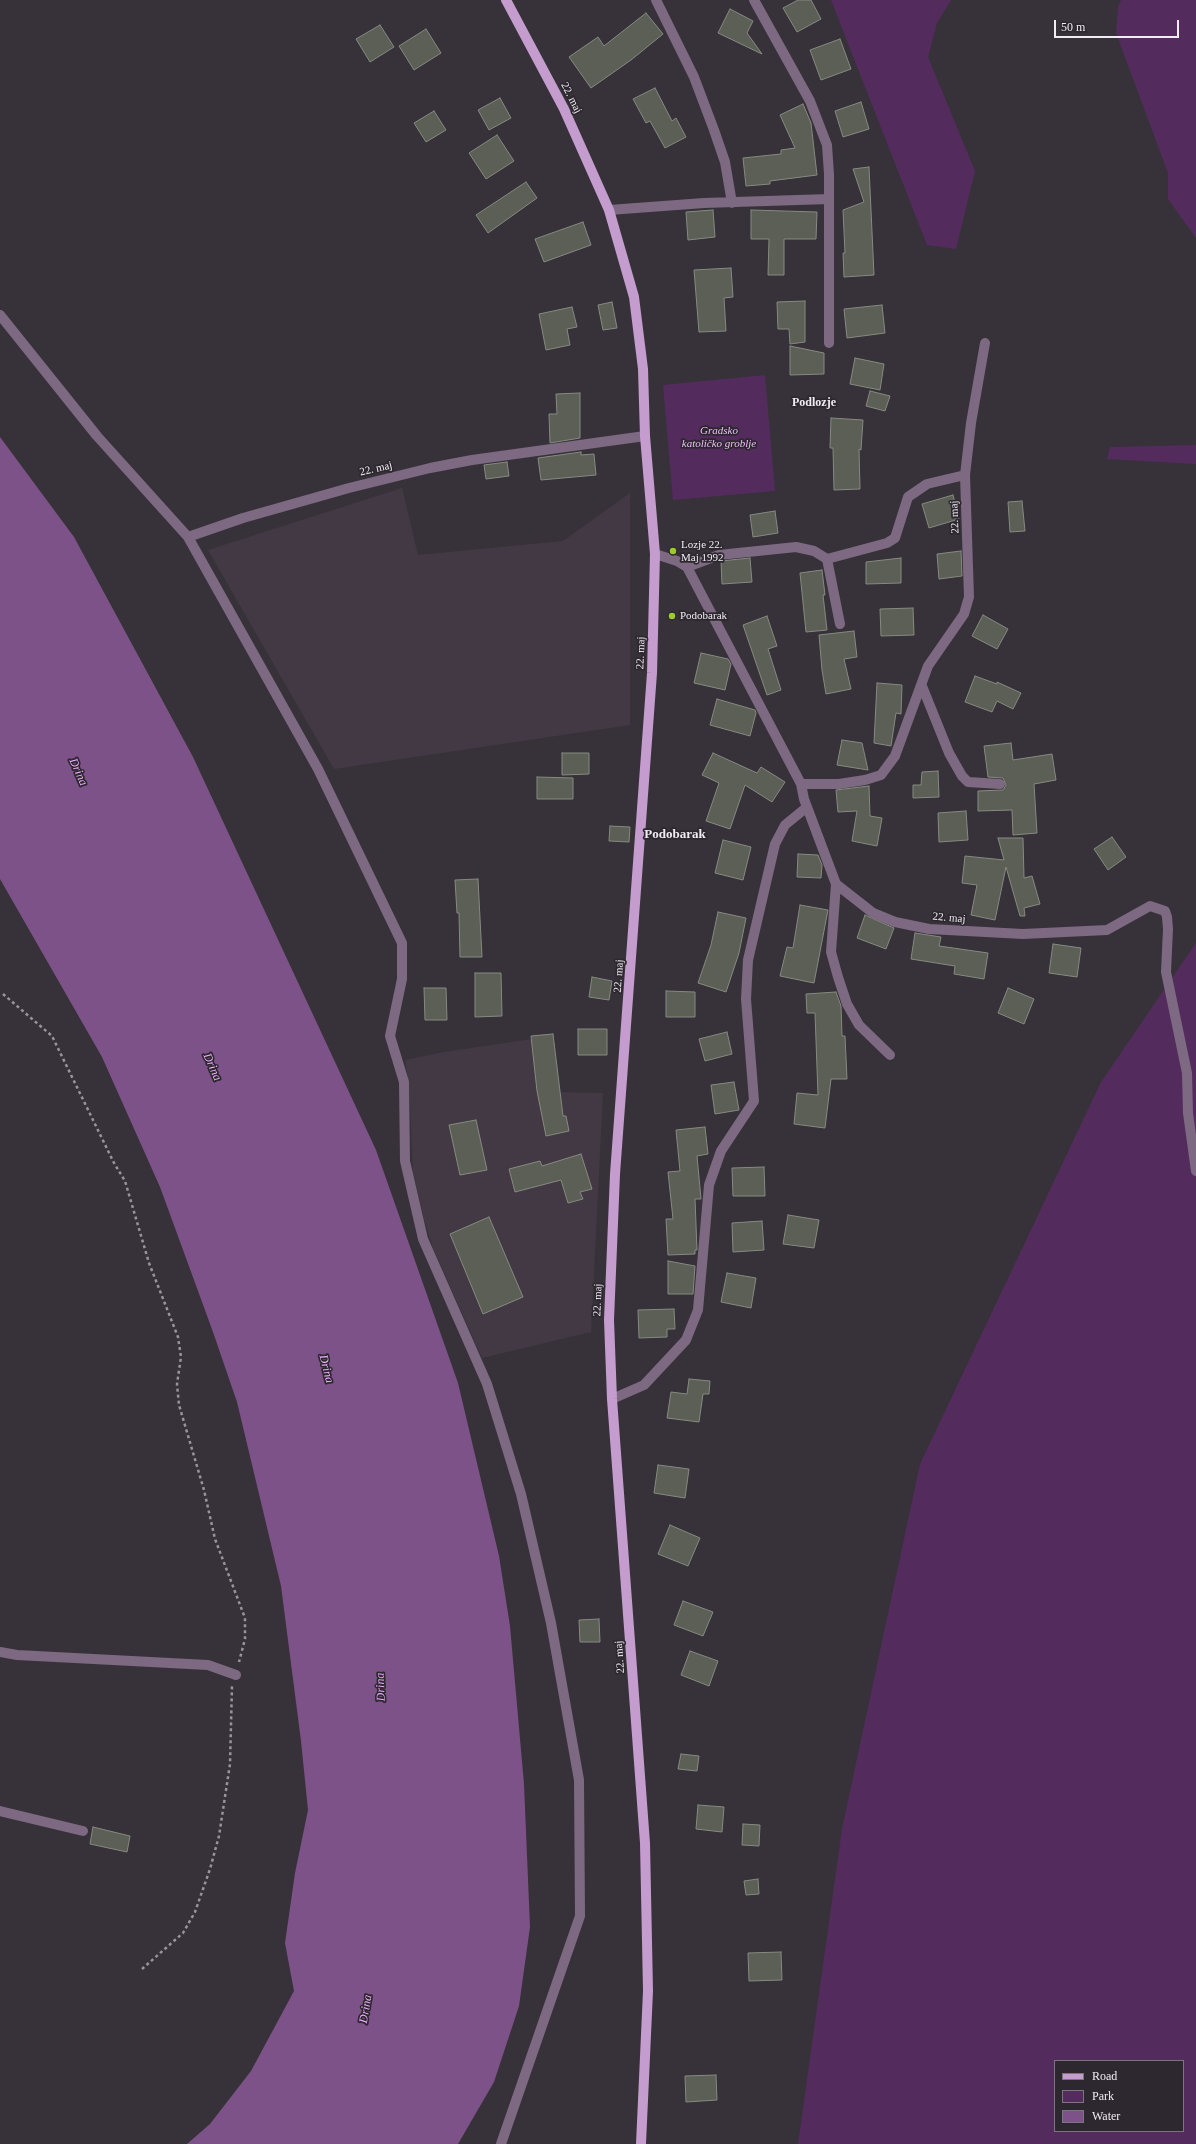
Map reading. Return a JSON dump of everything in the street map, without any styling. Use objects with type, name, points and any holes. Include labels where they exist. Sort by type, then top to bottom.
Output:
[{"type":"main road","name":"22. maj","points":[[506,0],[564,109],[609,210],[634,297],[643,369],[645,436],[655,554],[652,681],[615,1174],[609,1320],[612,1399],[645,1844],[648,1991],[641,2144]]},
{"type":"street","points":[[656,0],[694,77],[712,124],[725,162],[732,203]]},
{"type":"street","points":[[754,0],[810,101],[827,145],[829,199],[829,343]]},
{"type":"street","points":[[609,210],[829,199]]},
{"type":"street","points":[[0,315],[97,436],[188,537],[318,769],[402,943],[402,979],[390,1036],[404,1082],[405,1161],[423,1240],[487,1384],[521,1494],[551,1623],[579,1780],[580,1916],[502,2144]]},
{"type":"street","name":"22. maj","points":[[801,784],[839,784],[865,780],[881,775],[895,756],[912,706],[922,686],[928,666],[964,614],[969,597],[965,475],[971,423],[985,343]]},
{"type":"street","name":"22. maj","points":[[188,537],[243,518],[342,490],[430,468],[472,460],[645,436]]},
{"type":"street","points":[[687,567],[719,555],[796,547],[814,551],[827,559],[887,543],[895,538],[908,497],[927,484],[965,475]]},
{"type":"street","points":[[655,554],[677,561],[687,567],[801,784],[807,807],[836,884],[831,952],[838,977],[847,1004],[859,1025],[890,1055]]},
{"type":"street","points":[[827,559],[840,624]]},
{"type":"street","points":[[922,686],[949,753],[962,776],[968,782],[1000,784]]},
{"type":"street","points":[[612,1399],[644,1384],[686,1340],[698,1310],[709,1185],[721,1150],[754,1101],[746,999],[748,960],[775,844],[785,825],[807,807]]},
{"type":"street","name":"22. maj","points":[[836,884],[873,913],[895,922],[929,929],[1023,934],[1107,930],[1150,906],[1165,911],[1167,917],[1166,972],[1188,1073],[1188,1113],[1196,1171]]},
{"type":"street","points":[[0,1652],[17,1655],[208,1665],[236,1675]]},
{"type":"street","points":[[0,1811],[83,1831]]},
{"type":"path","points":[[3,994],[52,1036],[114,1163],[125,1181],[149,1264],[178,1337],[181,1357],[177,1384],[179,1405],[204,1490],[215,1539],[245,1618],[246,1639],[232,1686],[230,1764],[219,1836],[210,1869],[195,1912],[183,1934],[142,1969]]},
{"type":"shaded area","points":[[402,488],[418,555],[563,541],[630,493],[630,725],[334,769],[208,550]]},
{"type":"shaded area","points":[[539,1038],[545,1092],[603,1093],[591,1332],[482,1358],[433,1248],[424,1219],[413,1172],[409,1083],[405,1060],[444,1052]]},
{"type":"green space","points":[[831,0],[951,0],[937,23],[928,57],[975,171],[956,249],[927,245]]},
{"type":"green space","points":[[1121,0],[1196,0],[1196,238],[1168,199],[1168,173],[1116,33],[1118,7]]},
{"type":"green space","name":"Gradsko katoličko groblje","points":[[765,375],[775,491],[673,500],[663,385]]},
{"type":"green space","points":[[1196,445],[1196,464],[1107,459],[1110,447]]},
{"type":"green space","points":[[1196,943],[1196,2144],[798,2144],[842,1829],[920,1464],[1101,1082]]},
{"type":"water","name":"Drina","points":[[0,437],[74,537],[193,757],[376,1150],[458,1383],[499,1556],[510,1626],[524,1784],[530,1927],[519,2006],[494,2082],[458,2144],[187,2144],[210,2124],[251,2071],[294,1991],[285,1943],[295,1873],[308,1810],[301,1741],[281,1586],[237,1402],[213,1332],[160,1187],[102,1057],[0,879]]},
{"type":"building","points":[[798,0],[811,0],[821,19],[797,32],[783,8]]},
{"type":"building","points":[[730,9],[753,21],[747,33],[762,54],[718,33]]},
{"type":"building","points":[[646,13],[663,34],[631,60],[591,88],[569,57],[598,37],[604,46]]},
{"type":"building","points":[[380,25],[394,47],[370,62],[356,39]]},
{"type":"building","points":[[426,29],[441,53],[414,70],[399,46]]},
{"type":"building","points":[[840,39],[851,69],[821,80],[810,50]]},
{"type":"building","points":[[655,88],[672,121],[676,118],[686,137],[665,148],[650,121],[646,123],[633,99]]},
{"type":"building","points":[[500,98],[511,118],[489,130],[478,110]]},
{"type":"building","points":[[861,102],[869,129],[843,137],[835,111]]},
{"type":"building","points":[[803,104],[811,123],[817,175],[770,181],[770,184],[746,186],[743,158],[781,154],[781,150],[795,148],[780,115]]},
{"type":"building","points":[[434,111],[446,130],[426,142],[414,123]]},
{"type":"building","points":[[497,135],[514,161],[486,179],[469,153]]},
{"type":"building","points":[[869,167],[874,275],[844,277],[843,253],[845,253],[843,210],[864,202],[853,169]]},
{"type":"building","points":[[526,182],[537,198],[488,233],[476,215]]},
{"type":"building","points":[[713,210],[715,237],[688,240],[686,212]]},
{"type":"building","points":[[751,210],[817,212],[816,239],[784,239],[784,275],[768,275],[769,239],[751,239]]},
{"type":"building","points":[[583,222],[591,245],[544,262],[535,239]]},
{"type":"building","points":[[731,268],[733,297],[724,298],[726,331],[699,332],[694,270]]},
{"type":"building","points":[[805,301],[805,342],[790,344],[789,329],[778,329],[777,302]]},
{"type":"building","points":[[612,302],[617,328],[603,330],[598,305]]},
{"type":"building","points":[[882,305],[885,333],[847,338],[844,309]]},
{"type":"building","points":[[572,307],[577,327],[567,329],[570,345],[546,350],[539,314]]},
{"type":"building","points":[[790,346],[824,353],[824,374],[790,375]]},
{"type":"building","points":[[855,358],[884,364],[880,390],[850,384]]},
{"type":"building","points":[[870,391],[890,396],[885,411],[866,406]]},
{"type":"building","points":[[580,393],[580,438],[550,443],[549,414],[557,414],[556,394]]},
{"type":"building","points":[[831,418],[863,420],[861,450],[859,449],[860,489],[834,490],[833,448],[830,448]]},
{"type":"building","points":[[581,452],[581,455],[594,454],[596,475],[541,480],[538,458]]},
{"type":"building","points":[[507,462],[509,476],[486,479],[484,465]]},
{"type":"building","points":[[953,495],[959,519],[929,528],[922,504]]},
{"type":"building","points":[[1022,501],[1025,531],[1010,532],[1008,502]]},
{"type":"building","points":[[775,511],[778,533],[753,537],[750,515]]},
{"type":"building","points":[[961,551],[962,576],[939,579],[937,554]]},
{"type":"building","points":[[750,558],[752,582],[722,584],[721,561]]},
{"type":"building","points":[[901,558],[901,583],[866,584],[866,562]]},
{"type":"building","points":[[822,570],[827,630],[806,632],[800,573]]},
{"type":"building","points":[[913,608],[914,635],[881,636],[880,609]]},
{"type":"building","points":[[983,615],[1008,629],[997,649],[972,636]]},
{"type":"building","points":[[767,616],[777,646],[768,649],[781,690],[767,695],[743,625]]},
{"type":"building","points":[[854,631],[857,657],[844,659],[851,689],[826,694],[819,635]]},
{"type":"building","points":[[701,653],[728,659],[731,664],[725,690],[694,683]]},
{"type":"building","points":[[975,676],[997,684],[997,682],[1021,693],[1013,709],[997,701],[992,712],[965,702]]},
{"type":"building","points":[[877,683],[902,685],[901,714],[896,713],[891,746],[874,743]]},
{"type":"building","points":[[717,699],[755,710],[756,713],[750,736],[710,725]]},
{"type":"building","points":[[842,740],[862,743],[868,770],[837,765]]},
{"type":"building","points":[[1011,743],[1013,760],[1052,754],[1056,780],[1034,784],[1037,833],[1013,835],[1012,810],[978,811],[978,791],[1003,790],[1006,785],[1003,778],[988,777],[984,746]]},
{"type":"building","points":[[562,753],[589,753],[589,774],[562,775]]},
{"type":"building","points":[[713,753],[757,773],[761,767],[785,782],[772,802],[745,785],[730,829],[706,821],[719,783],[702,775]]},
{"type":"building","points":[[938,771],[939,797],[913,798],[913,785],[921,785],[922,772]]},
{"type":"building","points":[[537,777],[573,778],[573,799],[537,799]]},
{"type":"building","points":[[869,786],[870,816],[882,818],[877,846],[852,841],[857,811],[838,812],[836,790]]},
{"type":"building","points":[[966,811],[968,840],[939,842],[938,813]]},
{"type":"building","points":[[610,826],[630,827],[629,842],[609,841]]},
{"type":"building","points":[[1112,837],[1126,857],[1108,870],[1094,849]]},
{"type":"building","points":[[998,838],[1023,838],[1024,878],[1032,876],[1040,904],[1024,908],[1025,916],[1020,916],[1006,867],[995,920],[971,915],[977,885],[962,883],[965,856],[1004,860]]},
{"type":"building","points":[[723,840],[751,847],[743,880],[715,873]]},
{"type":"building","points":[[798,854],[818,855],[822,865],[821,878],[797,877]]},
{"type":"building","points":[[478,879],[482,957],[460,957],[459,913],[457,913],[455,880]]},
{"type":"building","points":[[800,905],[828,910],[814,983],[780,976],[787,947],[793,948]]},
{"type":"building","points":[[718,912],[746,918],[739,953],[726,992],[698,983],[711,945]]},
{"type":"building","points":[[865,915],[894,928],[886,949],[857,938]]},
{"type":"building","points":[[915,933],[941,937],[939,946],[988,953],[984,979],[954,974],[955,966],[911,959]]},
{"type":"building","points":[[1053,944],[1081,948],[1077,977],[1049,973]]},
{"type":"building","points":[[475,973],[501,973],[502,1016],[475,1017]]},
{"type":"building","points":[[592,977],[612,981],[609,1000],[589,997]]},
{"type":"building","points":[[424,988],[446,988],[447,1020],[425,1020]]},
{"type":"building","points":[[1008,988],[1034,999],[1024,1024],[998,1013]]},
{"type":"building","points":[[666,991],[695,992],[695,1017],[666,1017]]},
{"type":"building","points":[[836,992],[841,1006],[842,1036],[845,1036],[847,1079],[831,1079],[825,1128],[794,1124],[797,1093],[818,1095],[815,1013],[807,1013],[806,994]]},
{"type":"building","points":[[578,1029],[607,1029],[607,1055],[578,1055]]},
{"type":"building","points":[[727,1032],[732,1054],[705,1061],[699,1039]]},
{"type":"building","points":[[553,1034],[563,1116],[566,1116],[569,1131],[546,1136],[537,1091],[531,1036]]},
{"type":"building","points":[[734,1082],[739,1110],[715,1114],[711,1085]]},
{"type":"building","points":[[476,1120],[487,1170],[460,1175],[449,1125]]},
{"type":"building","points":[[705,1127],[708,1154],[697,1156],[701,1199],[695,1199],[697,1250],[695,1250],[695,1254],[668,1255],[666,1219],[673,1219],[668,1172],[680,1171],[676,1130]]},
{"type":"building","points":[[581,1154],[592,1189],[580,1192],[583,1199],[568,1203],[561,1180],[515,1192],[509,1169],[540,1161],[542,1166]]},
{"type":"building","points":[[764,1167],[765,1196],[733,1196],[732,1168]]},
{"type":"building","points":[[788,1215],[819,1220],[814,1248],[783,1244]]},
{"type":"building","points":[[489,1217],[523,1297],[483,1314],[450,1234]]},
{"type":"building","points":[[762,1221],[764,1250],[733,1252],[732,1223]]},
{"type":"building","points":[[668,1261],[695,1266],[693,1294],[668,1294]]},
{"type":"building","points":[[727,1273],[756,1278],[751,1308],[721,1302]]},
{"type":"building","points":[[674,1309],[675,1329],[667,1329],[667,1337],[639,1338],[638,1310]]},
{"type":"building","points":[[689,1379],[710,1381],[709,1394],[703,1394],[699,1422],[667,1418],[671,1392],[687,1394]]},
{"type":"building","points":[[658,1465],[689,1469],[685,1498],[654,1493]]},
{"type":"building","points":[[670,1525],[700,1538],[688,1566],[658,1554]]},
{"type":"building","points":[[683,1601],[713,1612],[703,1636],[674,1625]]},
{"type":"building","points":[[599,1619],[600,1642],[580,1642],[579,1620]]},
{"type":"building","points":[[690,1651],[718,1661],[709,1686],[681,1675]]},
{"type":"building","points":[[681,1754],[699,1756],[697,1771],[678,1769]]},
{"type":"building","points":[[698,1805],[724,1807],[722,1832],[696,1829]]},
{"type":"building","points":[[743,1824],[760,1825],[759,1846],[742,1845]]},
{"type":"building","points":[[93,1827],[130,1836],[127,1852],[90,1844]]},
{"type":"building","points":[[758,1879],[759,1894],[746,1895],[744,1881]]},
{"type":"building","points":[[781,1952],[782,1980],[749,1981],[748,1953]]},
{"type":"building","points":[[716,2075],[717,2100],[686,2102],[685,2076]]},
{"type":"place","name":"Lozje 22. Maj 1992","points":[[673,551]]},
{"type":"place","name":"Podobarak","points":[[672,616]]},
{"type":"district","name":"Podlozje","points":[[814,403]]},
{"type":"district","name":"Podobarak","points":[[675,835]]}]
